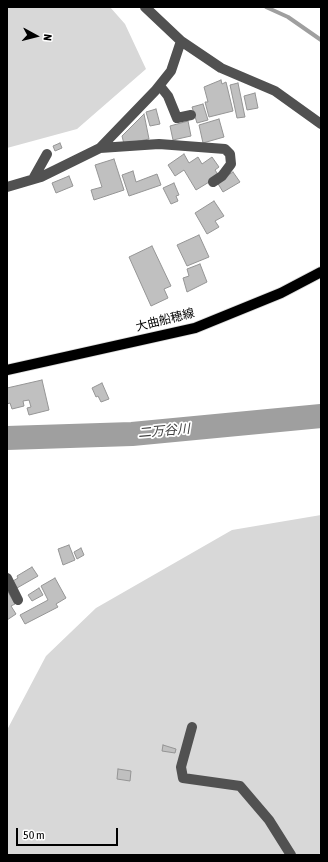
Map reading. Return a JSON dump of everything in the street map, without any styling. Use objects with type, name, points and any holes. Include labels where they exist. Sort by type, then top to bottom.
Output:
[{"type":"main road","name":"大曲船穂線","points":[[7,370],[194,328],[281,293],[321,272]]},
{"type":"street","points":[[145,7],[181,42],[221,68],[275,91],[321,124]]},
{"type":"street","points":[[7,187],[33,179],[100,148],[160,86],[171,71],[181,42]]},
{"type":"street","points":[[160,86],[168,96],[177,118],[191,114]]},
{"type":"street","points":[[100,148],[159,144],[225,149],[230,154],[231,164],[222,176],[213,182]]},
{"type":"street","points":[[33,179],[47,154]]},
{"type":"street","points":[[7,578],[18,600]]},
{"type":"street","points":[[192,727],[181,767],[183,778],[240,786],[269,820],[291,855]]},
{"type":"shaded area","points":[[7,7],[110,7],[125,24],[146,69],[77,129],[7,148]]},
{"type":"shaded area","points":[[321,515],[321,851],[319,855],[7,855],[7,730],[46,656],[96,608],[232,530]]},
{"type":"building","points":[[221,80],[222,84],[226,82],[233,111],[209,117],[205,102],[208,102],[204,87]]},
{"type":"building","points":[[238,83],[245,117],[237,118],[230,85]]},
{"type":"building","points":[[255,93],[258,108],[247,110],[244,96]]},
{"type":"building","points":[[203,104],[208,120],[197,123],[192,107]]},
{"type":"building","points":[[156,109],[160,124],[150,126],[146,112]]},
{"type":"building","points":[[144,114],[149,139],[124,144],[122,136]]},
{"type":"building","points":[[219,119],[224,137],[203,143],[199,125]]},
{"type":"building","points":[[188,121],[191,136],[173,140],[170,126]]},
{"type":"building","points":[[60,143],[62,148],[55,151],[53,146]]},
{"type":"building","points":[[184,154],[189,163],[198,157],[202,164],[212,157],[219,167],[215,170],[219,176],[196,190],[184,170],[175,176],[168,165]]},
{"type":"building","points":[[114,159],[124,190],[94,200],[91,190],[102,187],[95,165]]},
{"type":"building","points":[[133,171],[136,182],[157,174],[161,185],[129,196],[122,175]]},
{"type":"building","points":[[233,172],[240,182],[223,192],[217,182]]},
{"type":"building","points":[[69,176],[73,186],[56,193],[52,183]]},
{"type":"building","points":[[174,183],[179,195],[176,196],[178,201],[171,204],[163,188]]},
{"type":"building","points":[[214,201],[224,216],[215,221],[219,227],[207,234],[195,213]]},
{"type":"building","points":[[199,235],[209,257],[187,266],[177,245]]},
{"type":"building","points":[[152,246],[171,286],[164,289],[168,298],[151,306],[129,257]]},
{"type":"building","points":[[200,264],[207,282],[187,292],[183,278],[189,276],[187,269]]},
{"type":"building","points":[[42,380],[49,410],[29,415],[27,408],[31,407],[29,400],[23,401],[24,406],[12,409],[10,403],[7,404],[7,388]]},
{"type":"building","points":[[102,383],[109,399],[101,402],[98,396],[96,397],[92,388]]},
{"type":"building","points":[[69,545],[75,560],[63,565],[58,549]]},
{"type":"building","points":[[81,548],[84,555],[77,559],[74,552]]},
{"type":"building","points":[[32,567],[38,576],[17,588],[13,581],[18,578],[17,576]]},
{"type":"building","points":[[55,578],[66,598],[56,604],[58,607],[25,624],[20,615],[48,600],[41,586]]},
{"type":"building","points":[[39,588],[43,595],[32,601],[28,595]]},
{"type":"building","points":[[7,590],[15,604],[11,606],[16,614],[7,620]]},
{"type":"building","points":[[163,745],[176,749],[175,753],[162,751]]},
{"type":"building","points":[[118,769],[131,771],[130,781],[117,779]]},
{"type":"waterway","points":[[266,7],[288,17],[321,40]]},
{"type":"waterway","name":"二万谷川","points":[[7,438],[132,434],[321,416]]}]
